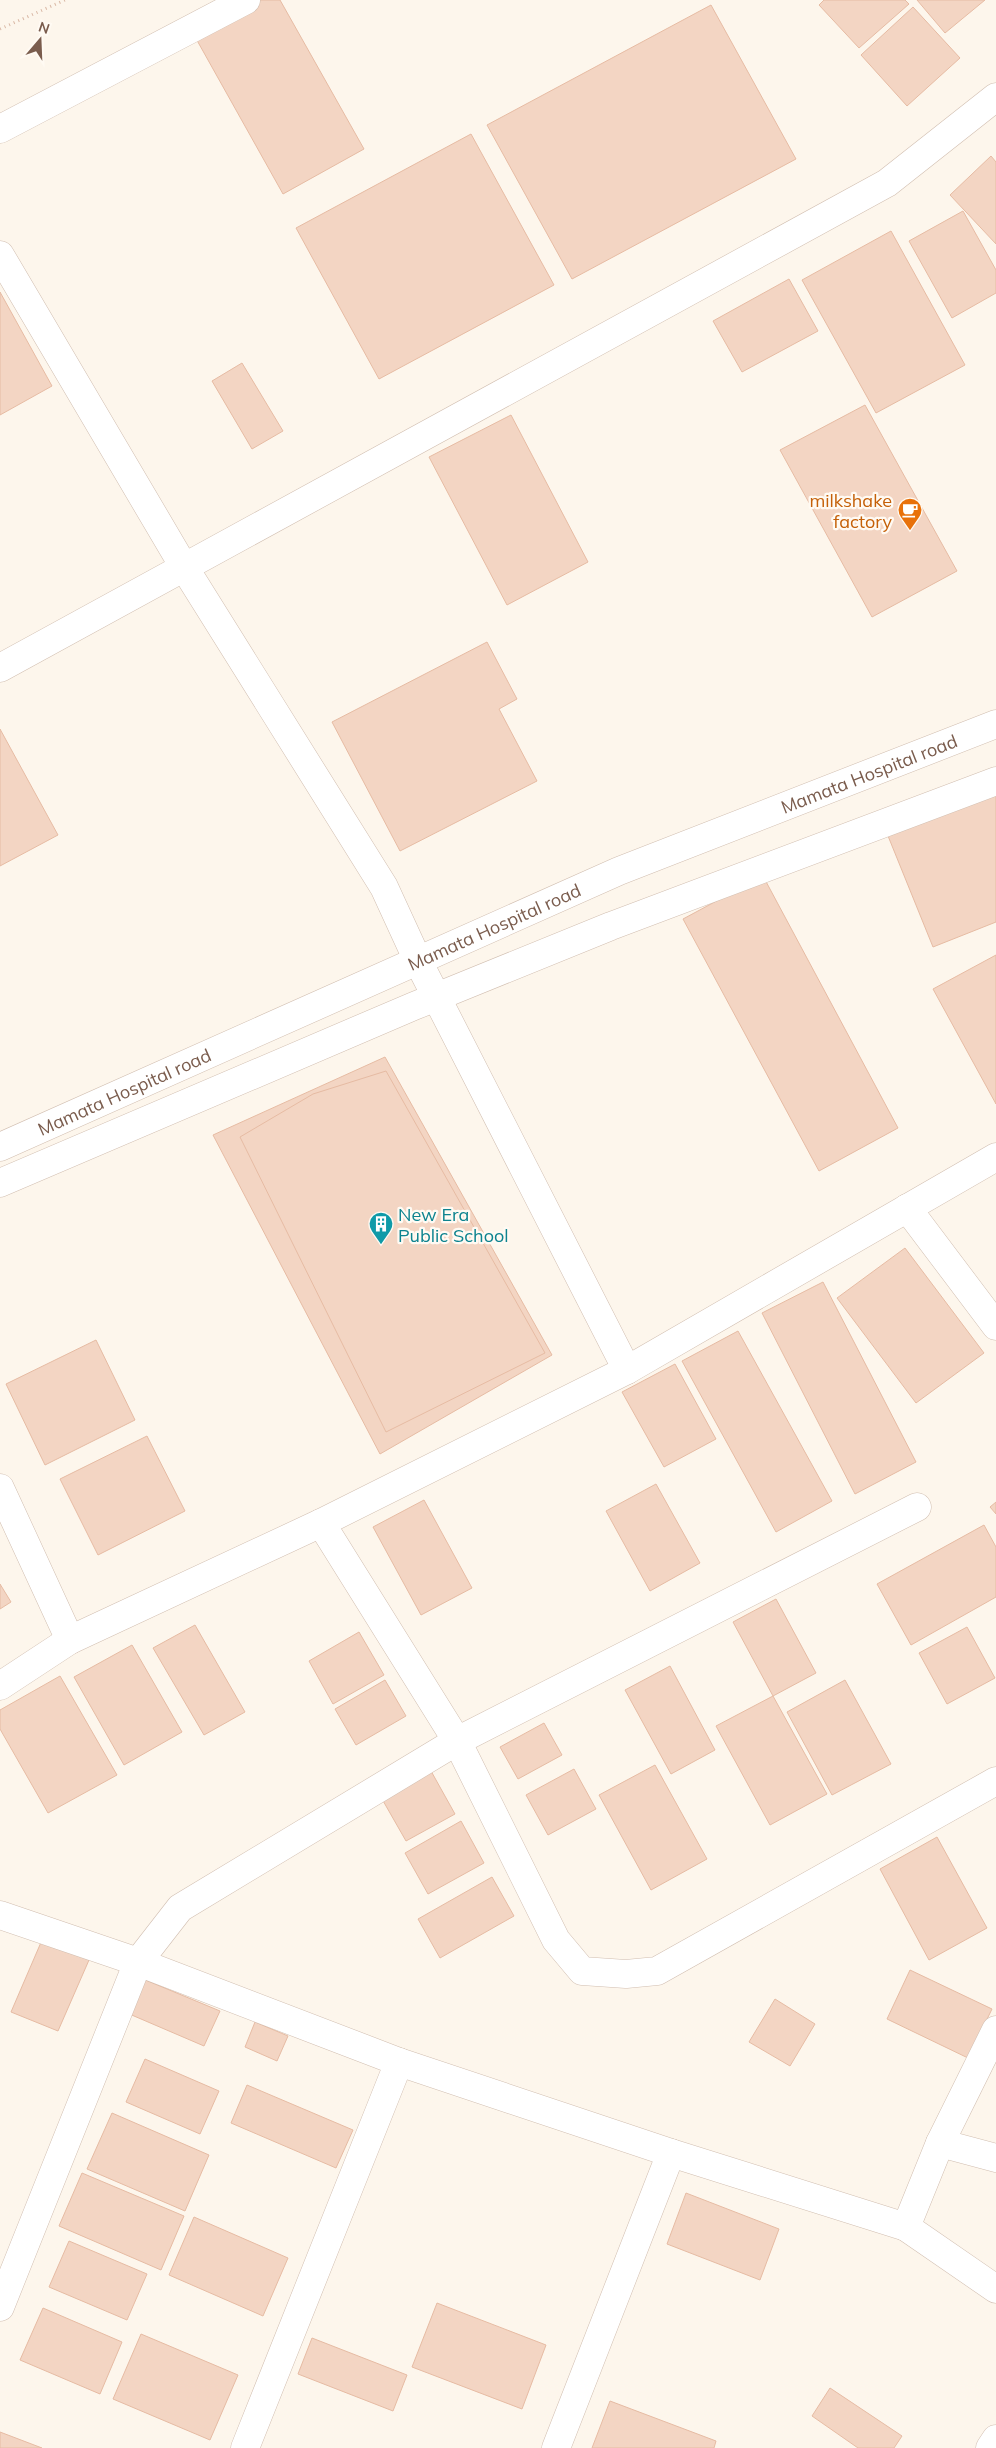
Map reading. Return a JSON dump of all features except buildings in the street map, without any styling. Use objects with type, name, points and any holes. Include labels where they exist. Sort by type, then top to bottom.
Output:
[{"type":"street","points":[[0,129],[246,0]]},
{"type":"street","points":[[0,668],[887,183],[996,97]]},
{"type":"street","points":[[0,254],[184,567],[384,887],[418,961],[627,1370]]},
{"type":"street","name":"Mamata Hospital road","points":[[0,1147],[619,871],[996,724]]},
{"type":"street","name":"Mamata Hospital road","points":[[0,1183],[437,997],[611,926],[996,781]]},
{"type":"street","points":[[0,1686],[70,1640],[321,1523],[627,1370],[996,1157]]},
{"type":"street","points":[[907,1208],[996,1326]]},
{"type":"street","points":[[0,1488],[70,1640]]},
{"type":"street","points":[[0,2307],[138,1962],[180,1908],[457,1740],[917,1507]]},
{"type":"street","points":[[321,1523],[457,1740],[556,1940],[582,1972],[626,1974],[657,1971],[996,1781]]},
{"type":"street","points":[[0,1914],[138,1962],[399,2062],[671,2153],[906,2227],[996,2289]]},
{"type":"street","points":[[906,2227],[940,2142],[996,2030]]},
{"type":"street","points":[[245,2448],[399,2062]]},
{"type":"street","points":[[940,2142],[996,2158]]},
{"type":"street","points":[[556,2448],[671,2153]]},
{"type":"street","points":[[990,2448],[996,2439]]},
{"type":"path","points":[[0,29],[65,0]]},
{"type":"place","name":"milkshake factory","points":[[910,531]]},
{"type":"place","name":"New Era Public School","points":[[381,1245]]}]
